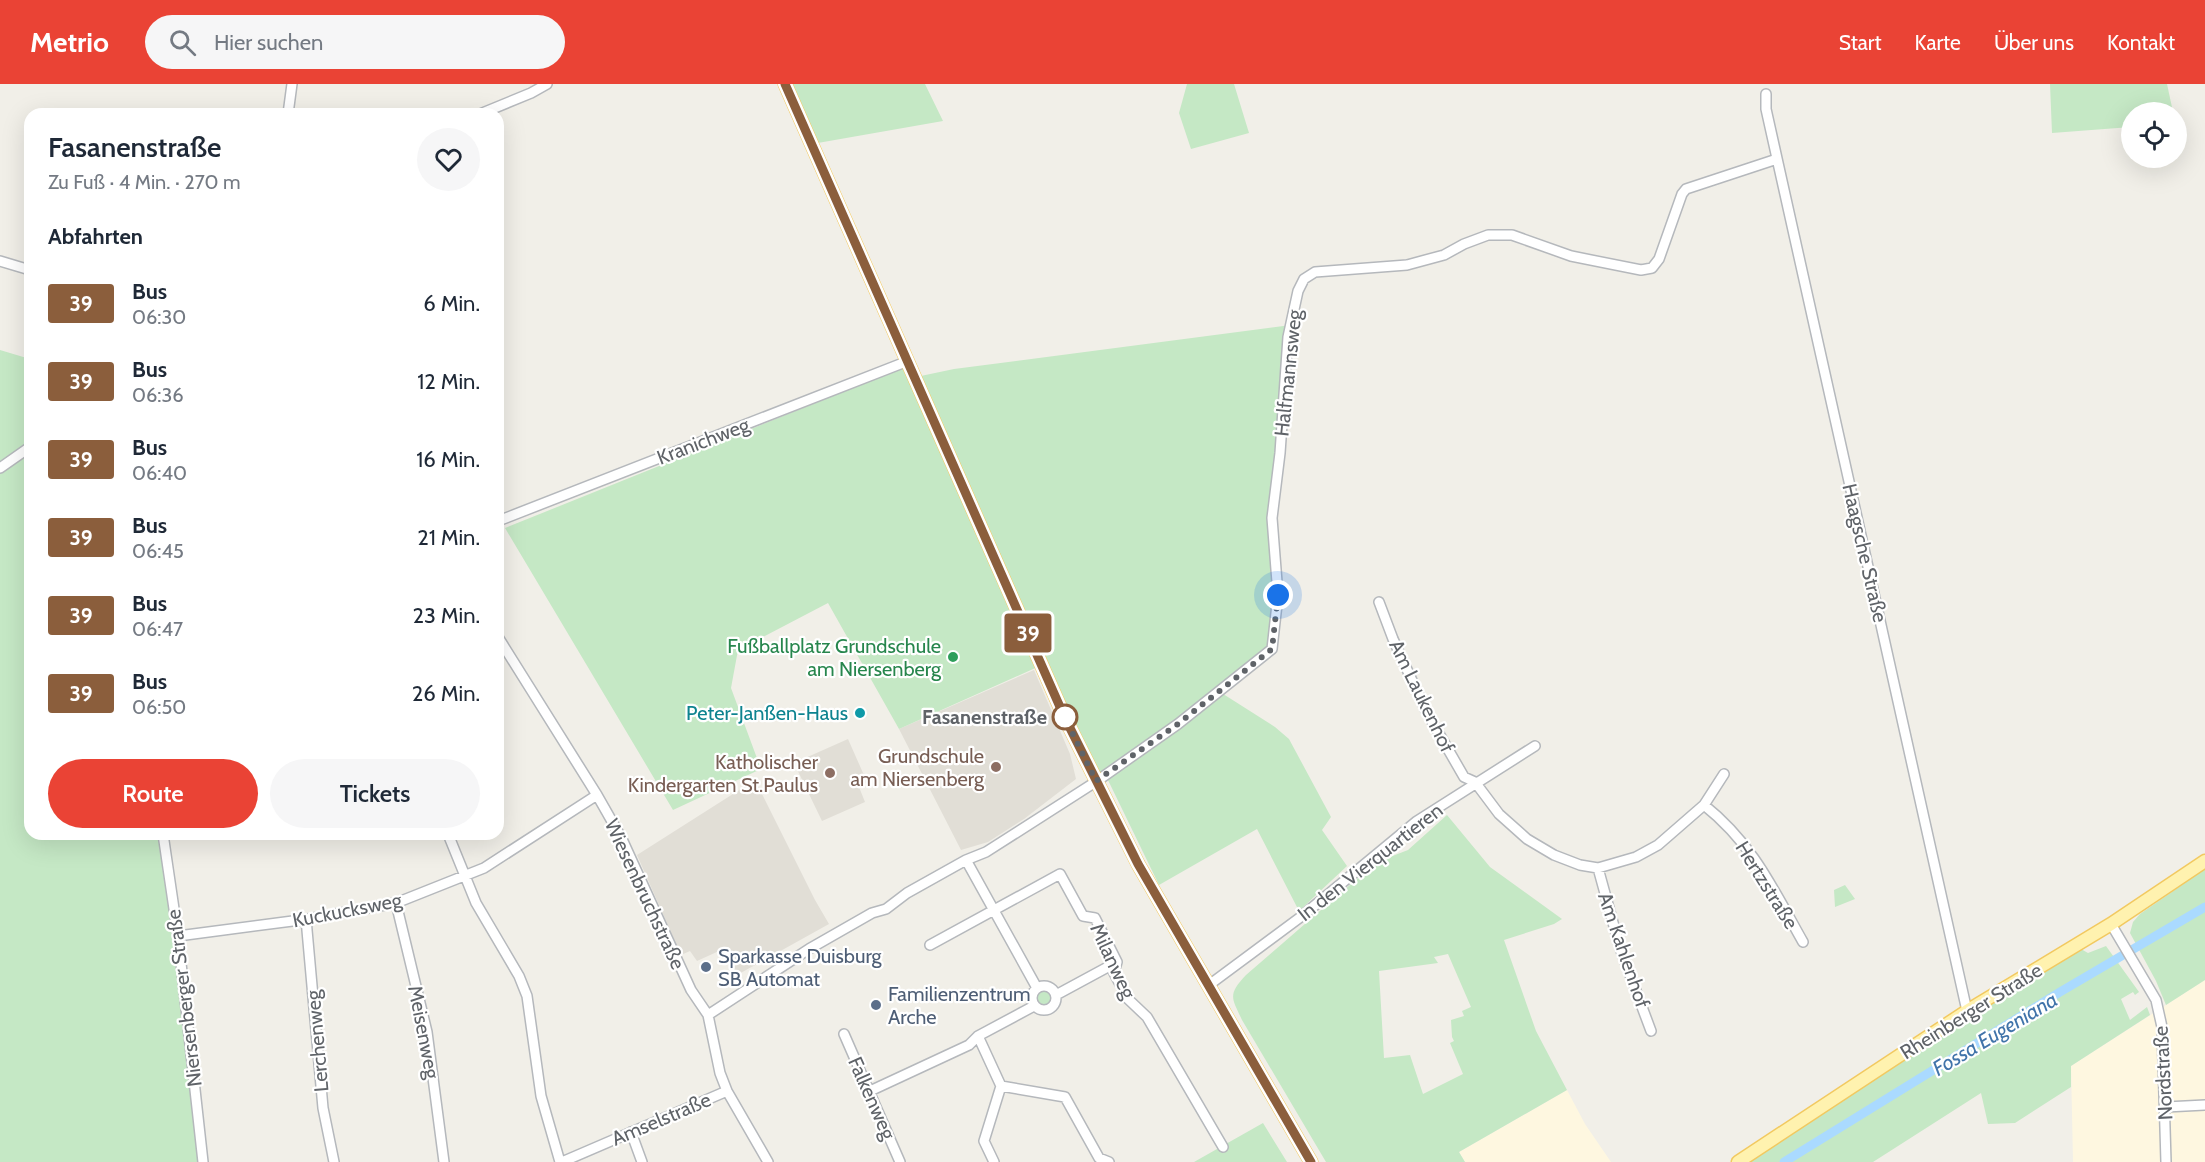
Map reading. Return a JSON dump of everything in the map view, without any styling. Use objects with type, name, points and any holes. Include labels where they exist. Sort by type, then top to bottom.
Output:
[{"type":"main road","points":[[785,84],[1064,716],[1138,864],[1311,1162]]},
{"type":"main road","name":"Rheinberger Straße","points":[[1738,1162],[1967,1011],[2111,924],[2205,861]]},
{"type":"street","points":[[289,108],[292,84]]},
{"type":"street","points":[[495,108],[547,84]]},
{"type":"street","name":"Haagsche Straße","points":[[1766,94],[1766,109],[1967,1011]]},
{"type":"street","name":"Halfmannsweg","points":[[1096,781],[1178,724],[1272,649],[1278,595],[1272,518],[1280,453],[1288,337],[1294,302],[1304,279],[1315,272],[1328,269],[1407,265],[1444,255],[1488,235],[1512,235],[1571,256],[1641,270],[1652,268],[1659,259],[1682,194],[1686,189],[1778,159]]},
{"type":"street","points":[[0,261],[24,268]]},
{"type":"street","name":"Kranichweg","points":[[504,519],[908,361]]},
{"type":"street","points":[[0,468],[24,451]]},
{"type":"street","name":"Am Laukenhof","points":[[1380,602],[1393,639],[1426,711],[1464,777],[1475,782],[1499,814],[1527,839],[1554,855],[1580,865],[1598,868]]},
{"type":"street","name":"Wiesenbruchstraße","points":[[504,647],[597,795],[627,849],[691,990],[708,1015],[720,1073],[727,1091],[768,1162]]},
{"type":"street","name":"In den Vierquartieren","points":[[1209,985],[1302,916],[1401,833],[1475,782],[1535,746]]},
{"type":"street","points":[[1598,868],[1636,857],[1658,845],[1704,805],[1724,774]]},
{"type":"street","points":[[708,1015],[809,949],[872,913],[886,909],[907,893],[966,860],[986,852],[1096,781]]},
{"type":"street","name":"Kuckucksweg","points":[[178,936],[306,919],[396,903],[484,868],[597,795]]},
{"type":"street","name":"Hertzstraße","points":[[1704,805],[1725,822],[1745,845],[1803,942]]},
{"type":"street","name":"Niersenberger Straße","points":[[164,840],[178,936],[203,1162]]},
{"type":"street","points":[[450,840],[476,903],[519,976],[527,996],[540,1096],[561,1162]]},
{"type":"street","points":[[966,860],[1037,988]]},
{"type":"street","name":"Am Kahlenhof","points":[[1598,868],[1620,948],[1652,1031]]},
{"type":"street","name":"Milanweg","points":[[994,911],[1060,874],[1083,916],[1095,918],[1117,962],[1114,974],[1128,999],[1147,1017],[1223,1147]]},
{"type":"street","name":"Meisenweg","points":[[396,903],[427,1032],[444,1162]]},
{"type":"street","points":[[930,945],[994,911]]},
{"type":"street","name":"Lerchenweg","points":[[306,919],[323,1108],[334,1162]]},
{"type":"street","name":"Nordstraße","points":[[2111,924],[2156,1000],[2162,1027],[2166,1162]]},
{"type":"street","points":[[1056,995],[1117,962]]},
{"type":"street","points":[[1047,986],[1056,995],[1055,1004],[1051,1009],[1041,1011],[1034,1006],[1032,995],[1037,988],[1047,986]]},
{"type":"street","points":[[870,1091],[969,1045],[978,1036],[1034,1006]]},
{"type":"street","name":"Falkenweg","points":[[844,1034],[900,1162]]},
{"type":"street","points":[[978,1036],[1001,1086],[984,1141],[994,1162]]},
{"type":"street","points":[[1001,1086],[1065,1097],[1099,1158],[1109,1162]]},
{"type":"street","name":"Amselstraße","points":[[561,1162],[727,1091]]},
{"type":"street","points":[[2166,1107],[2205,1105]]},
{"type":"street","points":[[631,1132],[642,1162]]},
{"type":"shaded area","name":"Grundschule am Niersenberg","points":[[1034,670],[1070,754],[1076,779],[1024,819],[988,842],[961,850],[899,729]]},
{"type":"shaded area","name":"Katholischer Kindergarten St.Paulus","points":[[848,739],[867,782],[859,787],[865,802],[822,821],[794,763]]},
{"type":"shaded area","points":[[755,780],[829,924],[737,975],[727,952],[719,951],[697,961],[690,951],[681,955],[637,855]]},
{"type":"shaded area","points":[[2205,980],[2205,1162],[2073,1162],[2071,1066]]},
{"type":"shaded area","points":[[1567,1090],[1585,1124],[1611,1162],[1465,1162],[1459,1152]]},
{"type":"green space","points":[[785,84],[925,84],[943,121],[812,144]]},
{"type":"green space","points":[[1187,84],[1234,84],[1249,133],[1191,149],[1179,113]]},
{"type":"green space","points":[[2050,84],[2167,84],[2171,102],[2121,102],[2121,128],[2052,133]]},
{"type":"green space","points":[[1291,325],[1271,522],[1278,594],[1271,653],[1220,692],[1275,727],[1289,739],[1331,817],[1322,830],[1347,866],[1299,911],[1257,829],[1159,885],[1106,776],[1097,781],[1042,665],[899,729],[828,603],[738,650],[731,688],[761,769],[673,810],[505,528],[910,365],[916,377],[954,369]]},
{"type":"green space","points":[[0,350],[24,357],[24,451],[0,468]]},
{"type":"green space","points":[[24,455],[24,840],[160,840],[178,935],[204,1162],[0,1162],[0,473]]},
{"type":"green space","points":[[1447,815],[1490,867],[1562,919],[1554,924],[1504,940],[1536,1031],[1567,1090],[1459,1152],[1465,1162],[1326,1162],[1242,1020],[1234,1001],[1234,992],[1246,975],[1377,862],[1408,850]],"holes":[[[1448,954],[1471,1007],[1462,1011],[1464,1016],[1451,1020],[1454,1041],[1450,1043],[1463,1074],[1423,1094],[1410,1055],[1384,1058],[1379,971],[1438,963],[1434,957]]]},
{"type":"green space","points":[[2205,869],[2205,980],[2166,1005],[2130,933],[2133,922],[2140,914]]},
{"type":"green space","points":[[1845,885],[1855,899],[1835,907],[1834,890]]},
{"type":"green space","points":[[2106,946],[2139,992],[2135,995],[2133,992],[2121,999],[2130,1020],[2147,1007],[2150,1015],[2071,1066],[2071,1087],[2015,1123],[1988,1124],[1981,1093],[1873,1162],[1745,1162],[1968,1017],[2081,949],[2088,953]]},
{"type":"green space","points":[[1043,991],[1049,993],[1051,999],[1049,1005],[1043,1007],[1037,1005],[1035,999],[1037,993]]},
{"type":"green space","points":[[1263,1123],[1287,1162],[1194,1162]]},
{"type":"waterway","name":"Fossa Eugeniana","points":[[1784,1162],[2060,992],[2205,907]]},
{"type":"bus line","name":"39","points":[[785,84],[1064,716],[1138,864],[1311,1162]]},
{"type":"place","name":"Fußballplatz Grundschule am Niersenberg","points":[[953,657]]},
{"type":"place","name":"Peter-Janßen-Haus","points":[[860,713]]},
{"type":"place","name":"Fasanenstraße","points":[[1065,717]]},
{"type":"place","name":"Grundschule am Niersenberg","points":[[996,767]]},
{"type":"place","name":"Katholischer Kindergarten St.Paulus","points":[[830,773]]},
{"type":"place","name":"Sparkasse Duisburg SB Automat","points":[[706,967]]},
{"type":"place","name":"Familienzentrum Arche","points":[[876,1005]]},
{"type":"route","points":[[1065,717],[1096,781],[1178,724],[1272,649],[1278,595]]}]
